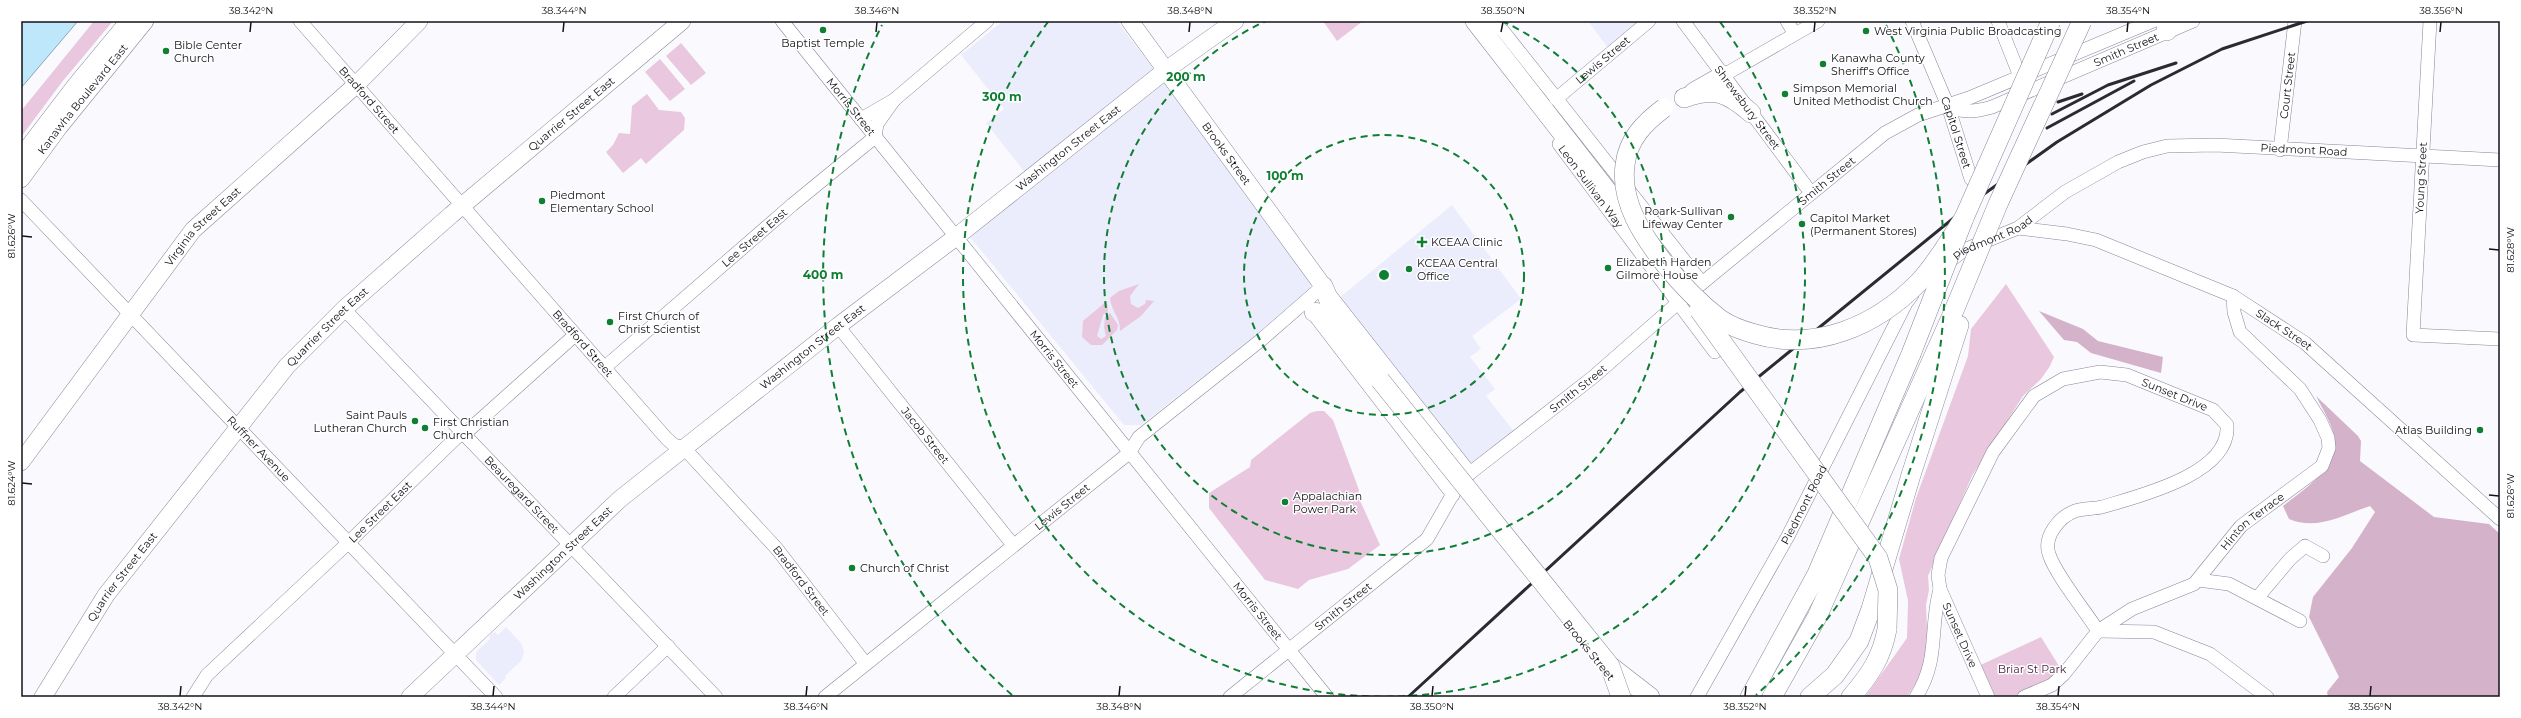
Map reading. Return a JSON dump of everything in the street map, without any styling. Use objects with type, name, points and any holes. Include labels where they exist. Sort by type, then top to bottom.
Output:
[{"type":"highway","points":[[1475,21],[1680,282],[1878,558],[1888,590],[1887,629],[1878,662],[1851,697]]},
{"type":"highway","points":[[1750,697],[1818,574],[1912,354],[1964,218],[2052,21]]},
{"type":"highway","points":[[1810,697],[1835,675],[1859,641],[1871,609],[1958,314],[1998,204],[2082,21]]},
{"type":"highway","points":[[1644,238],[1628,201],[1624,184],[1628,148],[1637,132],[1650,118],[1664,108],[1724,75]]},
{"type":"highway","points":[[1684,98],[1712,91],[1730,96],[1751,112]]},
{"type":"highway","points":[[1680,282],[1720,319],[1744,331],[1766,338],[1790,340],[1810,340],[1830,337],[1876,316],[1909,292],[1933,265],[1964,218]]},
{"type":"highway","points":[[1323,286],[1338,322],[1380,380],[1610,666],[1650,697]]},
{"type":"highway","points":[[1314,312],[1325,314],[1338,322]]},
{"type":"highway","points":[[1772,697],[1817,617],[1958,314]]},
{"type":"highway","points":[[1610,666],[1621,697]]},
{"type":"main road","name":"Kanawha Boulevard East","points":[[21,157],[76,84],[129,21]]},
{"type":"main road","name":"Kanawha Boulevard East","points":[[21,179],[58,127],[146,21]]},
{"type":"main road","name":"Virginia Street East","points":[[21,462],[193,230],[356,85],[419,21]]},
{"type":"main road","name":"Quarrier Street East","points":[[43,697],[106,595],[238,426],[287,366],[344,309],[463,205],[682,21]]},
{"type":"main road","name":"Brooks Street","points":[[1130,21],[1323,286]]},
{"type":"main road","name":"Washington Street East","points":[[410,697],[620,499],[838,326],[956,237],[1166,70],[1235,21]]},
{"type":"street","name":"Bradford Street","points":[[300,21],[667,439],[672,444],[684,448],[777,549],[865,663]]},
{"type":"street","name":"Morris Street","points":[[782,21],[1326,697]]},
{"type":"street","points":[[861,118],[894,100],[987,21]]},
{"type":"street","name":"Leon Sullivan Way","points":[[1467,21],[1614,220],[1679,302],[1715,352]]},
{"type":"street","points":[[1491,21],[1503,32],[1702,283]]},
{"type":"street","name":"Lewis Street","points":[[1556,99],[1649,21]]},
{"type":"street","name":"Shrewsbury Street","points":[[1683,21],[1811,193]]},
{"type":"street","points":[[1787,21],[1794,33]]},
{"type":"street","points":[[1724,75],[1794,33],[1818,21]]},
{"type":"street","name":"Capitol Street","points":[[1912,21],[1948,106],[1971,179]]},
{"type":"street","points":[[1998,21],[2021,76],[2026,92]]},
{"type":"street","name":"Smith Street","points":[[1230,697],[1427,539],[1458,485],[1470,473],[1592,378],[1679,302],[1900,122],[1948,106],[2021,76],[2162,24],[2193,21]]},
{"type":"street","name":"Court Street","points":[[2280,150],[2295,21]]},
{"type":"street","name":"Young Street","points":[[2430,21],[2413,335],[2500,339]]},
{"type":"street","name":"Smith Street","points":[[1948,106],[1961,112],[1974,112],[1992,107],[2026,92],[2162,24]]},
{"type":"street","points":[[875,137],[877,124],[894,100]]},
{"type":"street","name":"Lee Street East","points":[[604,368],[792,205],[875,137]]},
{"type":"street","name":"Piedmont Road","points":[[1697,697],[1788,536],[1906,303],[1920,286],[1964,250],[2018,228],[2065,192],[2096,174],[2143,152],[2167,146],[2190,145],[2422,158],[2500,160]]},
{"type":"street","name":"Ruffner Avenue","points":[[21,200],[496,697]]},
{"type":"street","name":"Slack Street","points":[[2018,228],[2067,234],[2096,240],[2233,296],[2305,343],[2500,519]]},
{"type":"street","points":[[1323,286],[1470,473]]},
{"type":"street","name":"Lewis Street","points":[[825,697],[865,663],[1129,452],[1139,437],[1295,312],[1323,286]]},
{"type":"street","name":"Hinton Terrace","points":[[2024,697],[2052,686],[2064,674],[2098,631],[2132,608],[2186,588],[2198,580],[2241,526],[2322,466],[2329,448],[2326,432],[2311,403],[2300,389],[2240,332],[2234,312],[2233,296]]},
{"type":"street","name":"Beauregard Street","points":[[344,309],[571,544],[716,697]]},
{"type":"street","points":[[1295,312],[1314,312],[1453,495]]},
{"type":"street","name":"Jacob Street","points":[[838,326],[1013,545]]},
{"type":"street","name":"Lee Street East","points":[[193,697],[207,675],[349,542],[456,438],[464,434],[575,335]]},
{"type":"street","name":"Sunset Drive","points":[[1988,697],[1940,589],[1938,575],[1942,558],[1992,452],[2034,396],[2063,379],[2084,373],[2100,372],[2127,375],[2213,410],[2227,425],[2228,433],[2221,451],[2208,464],[2194,473],[2176,482],[2100,507],[2075,511],[2054,527],[2049,539],[2049,554],[2098,631]]},
{"type":"street","points":[[2258,597],[2290,558],[2305,546],[2324,556]]},
{"type":"street","points":[[2198,580],[2229,584],[2258,597],[2300,620]]},
{"type":"street","points":[[1916,697],[1925,684],[1932,661],[1935,606],[1940,589]]},
{"type":"street","name":"Brooks Street","points":[[1551,602],[1627,697]]},
{"type":"street","points":[[2098,631],[2154,632],[2210,654],[2267,697]]},
{"type":"street","points":[[614,697],[668,646]]},
{"type":"shaded area","points":[[1003,21],[1117,21],[1311,278],[1310,292],[1141,425],[1124,425],[970,237],[1034,184],[986,123],[1004,109],[961,55]]},
{"type":"shaded area","points":[[1588,21],[1642,21],[1608,48]]},
{"type":"shaded area","points":[[1452,205],[1521,299],[1472,336],[1481,349],[1470,357],[1495,389],[1486,396],[1516,434],[1473,471],[1338,299]]},
{"type":"shaded area","points":[[2039,311],[2083,329],[2098,341],[2163,357],[2161,373],[2091,353],[2077,342],[2064,340]]},
{"type":"shaded area","points":[[2316,396],[2358,436],[2361,441],[2360,461],[2434,517],[2489,524],[2500,534],[2500,697],[2328,697],[2327,692],[2339,677],[2309,617],[2313,597],[2352,548],[2375,512],[2370,506],[2320,523],[2299,522],[2289,519],[2283,506],[2322,473],[2329,463],[2333,452],[2334,440],[2331,426]]},
{"type":"shaded area","points":[[506,627],[521,643],[524,652],[521,661],[505,676],[506,678],[499,685],[476,660],[476,652],[490,639],[490,635],[495,632],[498,635]]},
{"type":"green space","points":[[94,21],[113,21],[62,82],[21,137],[21,111]]},
{"type":"green space","points":[[1323,21],[1363,21],[1337,41]]},
{"type":"green space","points":[[681,43],[706,73],[691,85],[666,56]]},
{"type":"green space","points":[[660,59],[685,89],[670,101],[645,72]]},
{"type":"green space","points":[[647,94],[659,110],[681,112],[685,118],[684,130],[646,164],[641,158],[623,173],[606,152],[613,145],[619,133],[630,134],[632,106]]},
{"type":"green space","points":[[1139,284],[1130,296],[1131,304],[1138,308],[1145,304],[1146,300],[1154,301],[1141,316],[1120,331],[1119,322],[1112,307],[1110,298],[1119,291]]},
{"type":"green space","points":[[2006,284],[2054,357],[2041,379],[2023,396],[1972,476],[1928,576],[1929,590],[1926,605],[1928,649],[1920,677],[1907,697],[1865,697],[1907,638],[1908,601],[1899,559],[1916,498],[1968,356],[1971,329]]},
{"type":"green space","points":[[1107,301],[1108,311],[1103,315],[1097,336],[1101,339],[1106,336],[1104,328],[1105,317],[1110,313],[1118,325],[1117,330],[1102,345],[1091,345],[1082,337],[1083,321]]},
{"type":"green space","name":"Appalachian Power Park","points":[[1324,411],[1333,420],[1359,490],[1358,496],[1380,545],[1348,569],[1309,580],[1298,589],[1265,580],[1209,508],[1209,493],[1250,467],[1251,460],[1310,413]]},
{"type":"green space","name":"Briar St Park","points":[[2041,637],[2064,674],[2024,697],[1988,697],[1974,668]]},
{"type":"water","points":[[21,21],[78,21],[21,88]]},
{"type":"railway","points":[[1408,697],[1740,392],[1977,199],[2057,142],[2151,85],[2222,49],[2307,21]]},
{"type":"railway","points":[[2052,114],[2108,85],[2176,63]]},
{"type":"railway","points":[[2047,128],[2134,81]]},
{"type":"railway","points":[[2058,102],[2082,94]]},
{"type":"place","name":"Baptist Temple","points":[[823,30]]},
{"type":"place","name":"West Virginia Public Broadcasting","points":[[1866,31]]},
{"type":"place","name":"Bible Center Church","points":[[166,51]]},
{"type":"place","name":"Kanawha County Sheriff's Office","points":[[1823,64]]},
{"type":"place","name":"Simpson Memorial United Methodist Church","points":[[1785,94]]},
{"type":"place","name":"Piedmont Elementary School","points":[[542,201]]},
{"type":"place","name":"Roark-Sullivan Lifeway Center","points":[[1731,217]]},
{"type":"place","name":"Capitol Market (Permanent Stores)","points":[[1802,224]]},
{"type":"place","name":"KCEAA Clinic","points":[[1422,242]]},
{"type":"place","name":"Elizabeth Harden Gilmore House","points":[[1608,268]]},
{"type":"place","name":"KCEAA Central Office","points":[[1409,269]]},
{"type":"place","name":"First Church of Christ Scientist","points":[[610,322]]},
{"type":"place","name":"Saint Pauls Lutheran Church","points":[[415,421]]},
{"type":"place","name":"First Christian Church","points":[[425,428]]},
{"type":"place","name":"Atlas Building","points":[[2480,430]]},
{"type":"place","name":"Appalachian Power Park","points":[[1285,502]]},
{"type":"place","name":"Church of Christ","points":[[852,568]]}]
